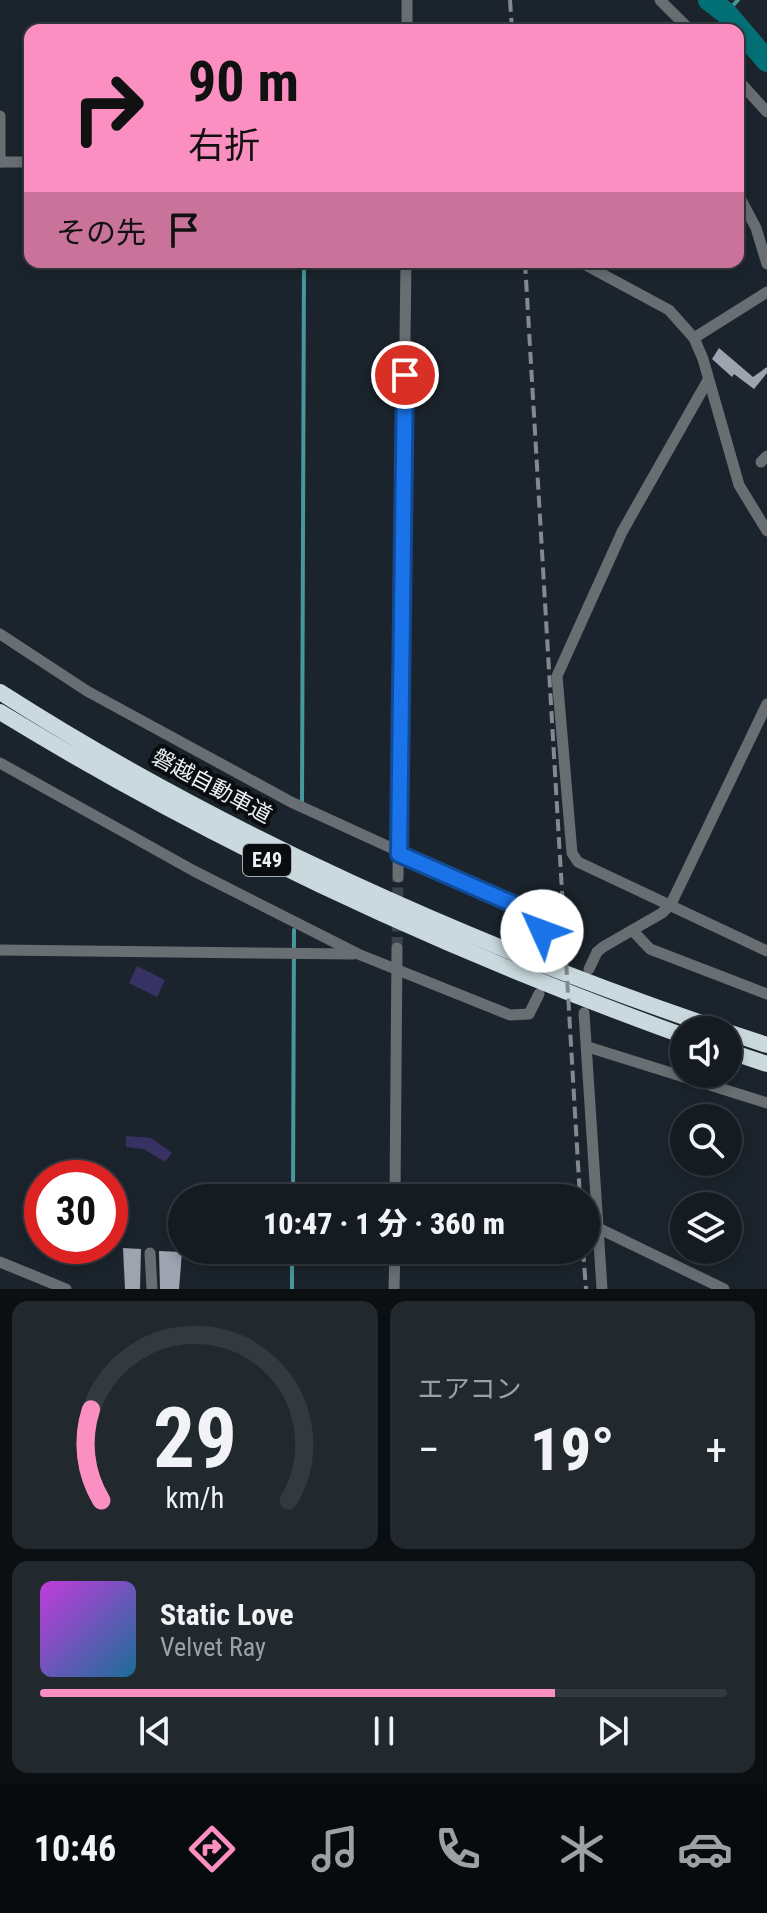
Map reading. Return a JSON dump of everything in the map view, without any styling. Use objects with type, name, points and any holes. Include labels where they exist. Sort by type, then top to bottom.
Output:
[{"type":"highway","name":"磐越自動車道","points":[[0,692],[238,826],[388,898],[688,1016]]},
{"type":"highway","name":"磐越自動車道","points":[[0,712],[231,842],[543,989],[581,1005],[670,1032]]},
{"type":"highway","points":[[742,1037],[767,1045]]},
{"type":"highway","points":[[742,1056],[767,1064]]},
{"type":"street","points":[[407,0],[407,24]]},
{"type":"street","points":[[660,0],[684,24]]},
{"type":"street","points":[[744,87],[767,112]]},
{"type":"street","points":[[0,116],[0,162],[24,162]]},
{"type":"street","points":[[744,205],[756,228],[767,264]]},
{"type":"street","points":[[398,877],[406,268]]},
{"type":"street","points":[[592,268],[669,310],[694,338],[739,485],[767,531]]},
{"type":"street","points":[[694,338],[767,292]]},
{"type":"street","points":[[708,380],[622,532],[557,676],[572,853],[578,862],[767,951]]},
{"type":"street","points":[[0,634],[87,691],[302,808],[527,910],[536,918],[542,931],[542,958]]},
{"type":"street","points":[[585,974],[597,952],[662,913],[671,904],[767,704]]},
{"type":"street","points":[[0,763],[194,871],[358,954],[510,1015],[529,1014],[543,989]]},
{"type":"street","points":[[633,931],[650,949],[767,994]]},
{"type":"street","points":[[395,1184],[397,948]]},
{"type":"street","points":[[0,950],[358,954]]},
{"type":"street","points":[[581,1005],[588,1047],[595,1184]]},
{"type":"street","points":[[588,1047],[767,1103]]},
{"type":"street","points":[[600,1229],[724,1289]]},
{"type":"street","points":[[150,1253],[152,1289]]},
{"type":"street","points":[[600,1258],[602,1289]]},
{"type":"street","points":[[0,1262],[66,1289]]},
{"type":"street","points":[[394,1289],[395,1264]]},
{"type":"shaded area","points":[[137,966],[165,980],[157,997],[129,983]]},
{"type":"shaded area","points":[[126,1136],[151,1138],[172,1153],[165,1162],[144,1149],[126,1147]]},
{"type":"building","points":[[719,348],[753,377],[767,367],[767,373],[754,389],[734,374],[732,377],[712,359]]},
{"type":"building","points":[[128,1248],[141,1249],[140,1289],[125,1289],[124,1264],[128,1264]]},
{"type":"building","points":[[159,1251],[168,1251],[168,1264],[181,1264],[179,1289],[160,1289]]},
{"type":"waterway","points":[[709,0],[735,24]]},
{"type":"waterway","points":[[726,13],[738,0]]},
{"type":"waterway","points":[[744,34],[767,61]]},
{"type":"waterway","points":[[302,803],[304,268]]},
{"type":"waterway","points":[[293,1184],[294,930]]},
{"type":"waterway","points":[[292,1264],[292,1289]]},
{"type":"tunnel","points":[[397,948],[398,877]]},
{"type":"railway","points":[[510,0],[512,24]]},
{"type":"railway","points":[[525,268],[579,1184]]},
{"type":"railway","points":[[584,1264],[586,1289]]},
{"type":"route","points":[[405,375],[399,854],[527,910],[536,918],[542,931]]}]
